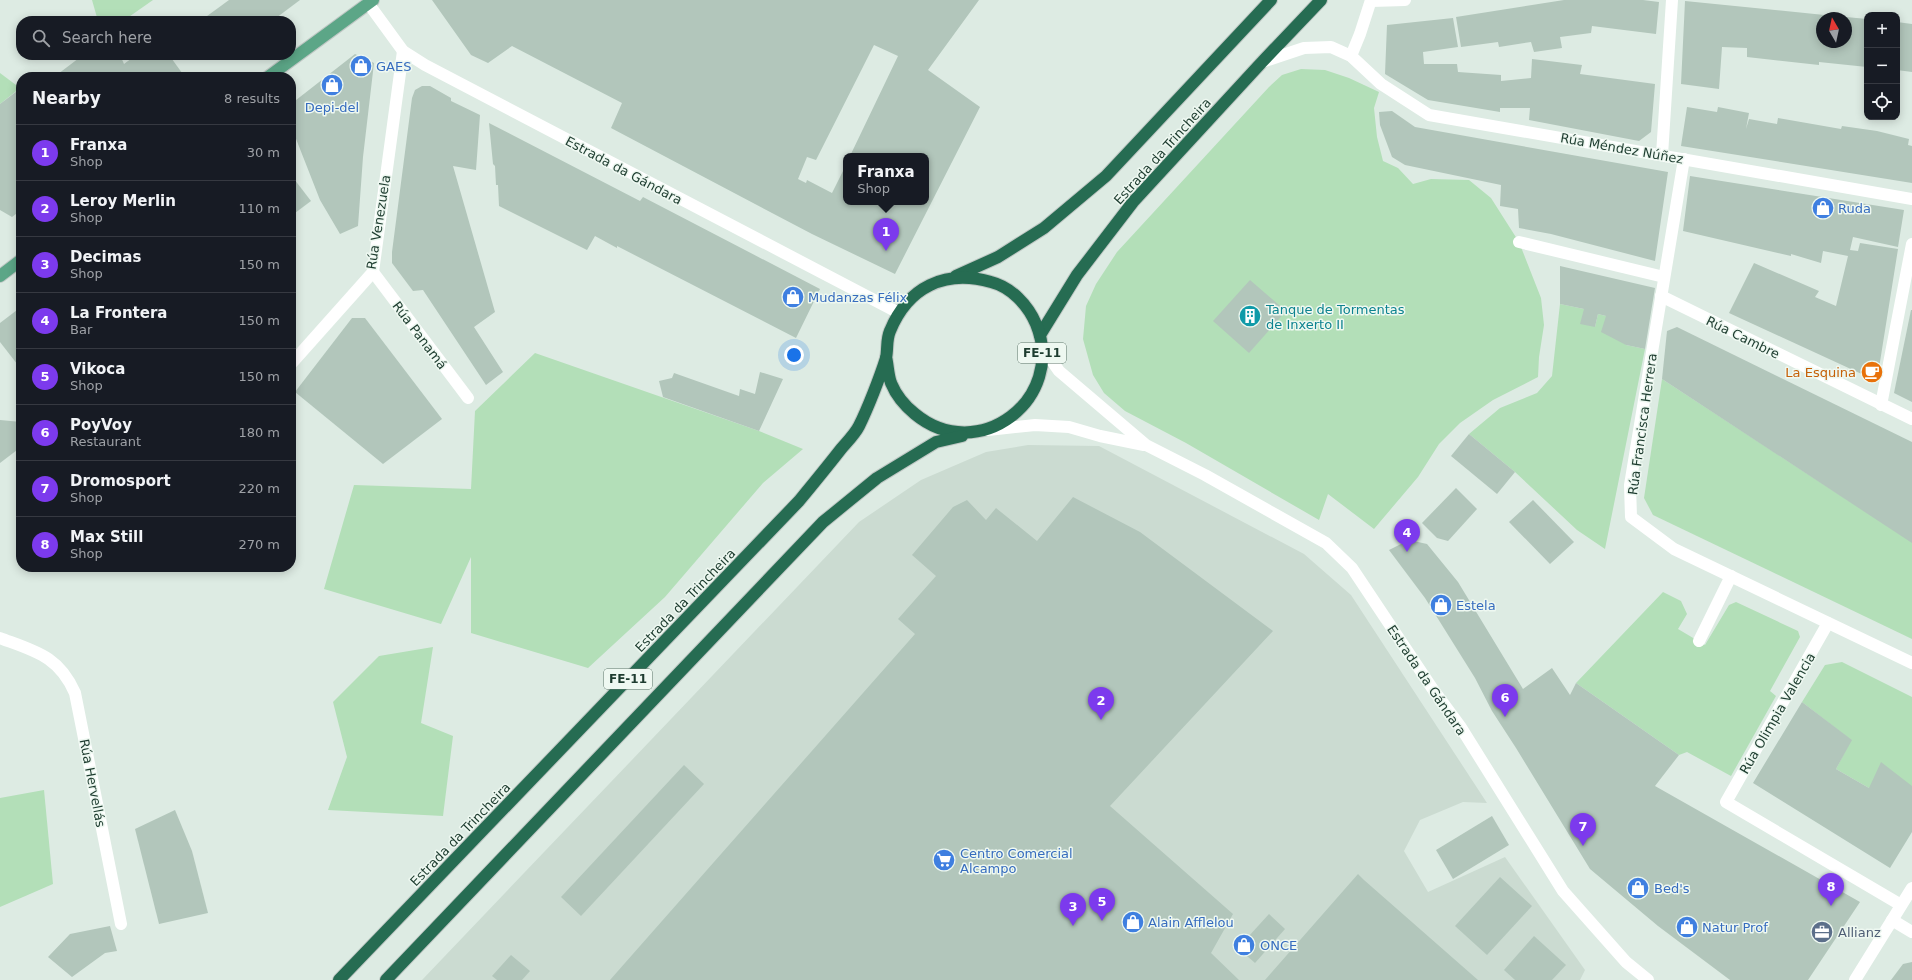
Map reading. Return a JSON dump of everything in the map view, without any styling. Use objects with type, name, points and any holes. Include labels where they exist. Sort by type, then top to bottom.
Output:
[{"type":"highway","name":"Estrada da Trincheira","points":[[951,278],[998,257],[1044,228],[1106,176],[1271,0]]},
{"type":"highway","name":"Estrada da Trincheira","points":[[1040,335],[1077,275],[1133,202],[1321,0]]},
{"type":"highway","name":"FE-11","points":[[386,980],[823,522],[877,478],[936,442],[983,431],[1011,418],[1030,399],[1041,374],[1043,348],[1040,335],[1031,313],[1016,296],[996,283],[974,277],[951,278],[935,282],[921,290],[909,300],[899,312],[889,334],[886,357],[891,383],[905,406],[926,423],[951,432],[983,431]]},
{"type":"highway","name":"Estrada da Trincheira","points":[[339,980],[799,501],[859,427],[886,357]]},
{"type":"main road","points":[[296,56],[370,2]]},
{"type":"main road","points":[[275,72],[291,60]]},
{"type":"main road","points":[[0,276],[16,264]]},
{"type":"street","points":[[1351,56],[1371,1],[1405,0]]},
{"type":"street","points":[[1662,155],[1672,0]]},
{"type":"street","name":"Estrada da Gándara","points":[[370,2],[403,51],[425,66],[856,292],[899,312]]},
{"type":"street","name":"Rúa Méndez Núñez","points":[[1262,62],[1304,48],[1331,47],[1351,56],[1381,84],[1429,115],[1912,199]]},
{"type":"street","name":"Rúa Venezuela","points":[[296,358],[373,272],[403,51]]},
{"type":"street","name":"Rúa Francisca Herrera","points":[[1684,159],[1630,485],[1631,517],[1674,549],[1912,663]]},
{"type":"street","points":[[1519,242],[1664,277]]},
{"type":"street","points":[[1881,405],[1912,244]]},
{"type":"street","name":"Rúa Panamá","points":[[373,272],[468,398]]},
{"type":"street","name":"Rúa Cambre","points":[[1661,296],[1912,419]]},
{"type":"street","points":[[1043,348],[1059,371],[1146,445]]},
{"type":"street","points":[[983,431],[1035,426],[1069,427],[1100,436],[1146,445]]},
{"type":"street","name":"Estrada da Gándara","points":[[1146,445],[1205,475],[1326,543],[1352,568],[1432,688],[1460,726],[1562,891],[1626,962],[1648,980]]},
{"type":"street","points":[[1699,640],[1731,576]]},
{"type":"street","name":"Rúa Olimpia Valencia","points":[[1828,623],[1726,802],[1902,905]]},
{"type":"street","name":"Rúa Hervellás","points":[[0,638],[41,654],[59,666],[69,680],[75,693],[121,924]]},
{"type":"street","points":[[1855,980],[1912,889]]},
{"type":"street","points":[[1892,920],[1912,932]]},
{"type":"shaded area","points":[[1028,445],[1099,446],[1304,554],[1351,595],[1487,803],[1463,802],[1420,820],[1404,851],[1428,892],[1505,857],[1585,970],[1580,980],[422,980],[859,522],[921,480],[986,452]]},
{"type":"green space","points":[[92,0],[153,0],[130,16],[97,16]]},
{"type":"green space","points":[[1301,69],[1325,70],[1349,78],[1379,92],[1374,108],[1377,137],[1383,161],[1398,168],[1413,184],[1431,179],[1469,180],[1491,198],[1519,242],[1541,298],[1544,325],[1539,357],[1538,377],[1493,400],[1460,423],[1439,444],[1418,477],[1374,529],[1328,494],[1319,520],[1186,443],[1125,411],[1104,393],[1093,375],[1083,339],[1086,306],[1096,284],[1117,252],[1269,87],[1282,75]]},
{"type":"green space","points":[[0,73],[16,85],[16,91],[0,104]]},
{"type":"green space","points":[[1560,304],[1584,309],[1595,327],[1598,314],[1606,316],[1626,345],[1645,349],[1605,549],[1577,530],[1515,472],[1469,434],[1500,408],[1537,393],[1552,376]]},
{"type":"green space","points":[[535,353],[759,431],[803,449],[763,483],[665,597],[588,668],[471,633],[471,557],[441,624],[324,589],[354,485],[471,489],[475,411]]},
{"type":"green space","points":[[1662,379],[1912,542],[1912,639],[1653,515],[1644,498]]},
{"type":"green space","points":[[1663,592],[1681,601],[1687,614],[1678,629],[1705,645],[1729,605],[1736,602],[1798,631],[1800,637],[1770,691],[1776,696],[1731,776],[1687,752],[1679,755],[1576,683]]},
{"type":"green space","points":[[433,647],[421,723],[453,736],[443,816],[328,810],[347,757],[333,702],[379,656]]},
{"type":"green space","points":[[1842,662],[1912,697],[1912,786],[1869,788],[1836,769],[1851,740],[1802,702],[1825,665]]},
{"type":"green space","points":[[44,790],[53,884],[0,907],[0,798]]},
{"type":"building","points":[[229,0],[300,0],[279,16],[207,16]]},
{"type":"building","points":[[432,0],[979,0],[928,70],[980,107],[895,274],[812,234],[611,128],[622,103],[512,46],[488,63],[471,55]],"holes":[[[874,45],[898,56],[851,153],[929,153],[929,205],[843,205],[843,171],[832,193],[807,180],[806,183],[798,179],[807,157],[816,160]]]},
{"type":"building","points":[[1564,0],[1643,0],[1659,2],[1656,34],[1592,26],[1591,33],[1560,37],[1562,48],[1534,52],[1531,42],[1499,47],[1498,42],[1461,47],[1456,17]]},
{"type":"building","points":[[1685,1],[1816,14],[1816,48],[1852,48],[1852,18],[1864,19],[1864,67],[1819,62],[1819,65],[1747,57],[1747,48],[1722,47],[1719,89],[1681,84]]},
{"type":"building","points":[[1453,18],[1458,47],[1423,52],[1424,64],[1457,64],[1458,72],[1501,75],[1501,81],[1531,78],[1532,59],[1582,65],[1580,74],[1655,84],[1651,132],[1639,141],[1529,120],[1530,108],[1500,108],[1500,112],[1428,100],[1385,74],[1387,25]]},
{"type":"building","points":[[1900,22],[1912,24],[1912,72],[1900,70]]},
{"type":"building","points":[[355,54],[374,63],[363,157],[358,226],[340,234],[320,200],[296,139],[296,100]]},
{"type":"building","points":[[76,60],[122,60],[124,64],[129,60],[173,60],[181,72],[61,72]]},
{"type":"building","points":[[422,86],[430,86],[451,98],[451,101],[480,115],[476,170],[453,166],[495,312],[474,327],[503,372],[486,385],[423,290],[413,291],[392,263],[392,252],[412,98],[415,90]]},
{"type":"building","points":[[16,92],[16,214],[12,217],[0,210],[0,104]]},
{"type":"building","points":[[1687,107],[1717,112],[1718,107],[1749,113],[1746,129],[1749,119],[1777,124],[1778,118],[1841,129],[1842,126],[1877,131],[1909,139],[1908,145],[1912,146],[1912,183],[1681,146]]},
{"type":"building","points":[[1392,111],[1415,127],[1668,172],[1655,261],[1551,234],[1519,228],[1518,209],[1500,206],[1501,185],[1405,165],[1392,157],[1380,125],[1379,112]]},
{"type":"building","points":[[489,123],[640,201],[643,197],[820,289],[796,338],[595,236],[587,250],[499,206],[498,185],[496,185]]},
{"type":"building","points":[[1690,176],[1904,210],[1898,247],[1853,237],[1850,250],[1858,251],[1860,243],[1898,249],[1879,368],[1866,376],[1729,313],[1754,263],[1819,291],[1815,297],[1836,306],[1848,256],[1823,251],[1821,263],[1791,254],[1791,256],[1683,231]]},
{"type":"building","points":[[296,182],[311,201],[296,212]]},
{"type":"building","points":[[1560,266],[1655,288],[1645,349],[1626,345],[1601,332],[1606,316],[1598,314],[1595,327],[1580,324],[1584,309],[1560,304]]},
{"type":"building","name":"Tanque de Tormentas de Inxerto II","points":[[1250,280],[1286,311],[1249,353],[1213,321]]},
{"type":"building","points":[[1912,310],[1912,402],[1894,393]]},
{"type":"building","points":[[16,311],[16,363],[0,342],[0,323]]},
{"type":"building","points":[[352,318],[365,318],[442,419],[383,464],[296,393],[296,391]]},
{"type":"building","points":[[1677,327],[1912,442],[1912,543],[1662,379],[1667,331]]},
{"type":"building","points":[[760,372],[783,379],[759,431],[663,397],[659,381],[672,378],[674,373],[739,396],[740,389],[755,394]]},
{"type":"building","points":[[0,420],[16,422],[16,451],[0,463]]},
{"type":"building","points":[[1469,434],[1515,472],[1497,494],[1451,456]]},
{"type":"building","points":[[1456,488],[1477,509],[1448,541],[1437,538],[1422,523]]},
{"type":"building","name":"Centro Comercial Alcampo","points":[[1073,497],[1140,532],[1273,631],[1110,806],[1233,914],[1211,953],[1239,980],[610,980],[915,634],[898,619],[936,576],[912,555],[953,507],[967,500],[986,520],[996,508],[1037,541]]},
{"type":"building","points":[[1533,500],[1574,542],[1550,564],[1509,522]]},
{"type":"building","points":[[1409,540],[1427,544],[1458,582],[1523,689],[1552,668],[1570,695],[1576,683],[1679,755],[1655,786],[1860,902],[1808,980],[1730,980],[1658,926],[1590,869],[1492,711],[1475,678],[1425,598],[1389,550]]},
{"type":"building","points":[[1802,702],[1852,740],[1836,769],[1869,788],[1881,762],[1912,786],[1912,832],[1890,868],[1753,783]]},
{"type":"building","points":[[684,765],[704,784],[581,916],[561,897]]},
{"type":"building","points":[[175,810],[192,851],[208,913],[159,924],[135,829]]},
{"type":"building","points":[[1492,816],[1509,845],[1453,879],[1436,850]]},
{"type":"building","points":[[1358,874],[1364,880],[1478,980],[1265,980]]},
{"type":"building","points":[[1500,877],[1532,906],[1487,955],[1455,926]]},
{"type":"building","points":[[1269,914],[1285,929],[1255,963],[1238,948]]},
{"type":"building","points":[[110,926],[117,951],[105,953],[72,977],[48,957],[70,934]]},
{"type":"building","points":[[1534,936],[1566,965],[1552,980],[1515,980],[1504,970]]},
{"type":"building","points":[[511,955],[530,971],[522,980],[497,980],[492,976]]},
{"type":"building","points":[[1912,962],[1912,980],[1891,980],[1903,964]]},
{"type":"place","name":"GAES","points":[[361,66]]},
{"type":"place","name":"Depi-del","points":[[332,85]]},
{"type":"place","name":"Ruda","points":[[1823,208]]},
{"type":"place","name":"Franxa","points":[[886,251]]},
{"type":"place","name":"Mudanzas Félix","points":[[793,297]]},
{"type":"place","name":"Tanque de Tormentas de Inxerto II","points":[[1250,316]]},
{"type":"place","name":"La Esquina","points":[[1872,372]]},
{"type":"place","name":"La Frontera","points":[[1407,552]]},
{"type":"place","name":"Estela","points":[[1441,605]]},
{"type":"place","name":"PoyVoy","points":[[1505,717]]},
{"type":"place","name":"Leroy Merlin","points":[[1101,720]]},
{"type":"place","name":"Dromosport","points":[[1583,846]]},
{"type":"place","name":"Centro Comercial Alcampo","points":[[944,860]]},
{"type":"place","name":"Bed's","points":[[1638,888]]},
{"type":"place","name":"Max Still","points":[[1831,906]]},
{"type":"place","name":"Vikoca","points":[[1102,921]]},
{"type":"place","name":"Alain Afflelou","points":[[1133,922]]},
{"type":"place","name":"Decimas","points":[[1073,926]]},
{"type":"place","name":"Natur Prof","points":[[1687,927]]},
{"type":"place","name":"Allianz","points":[[1822,932]]},
{"type":"place","name":"ONCE","points":[[1244,945]]}]
